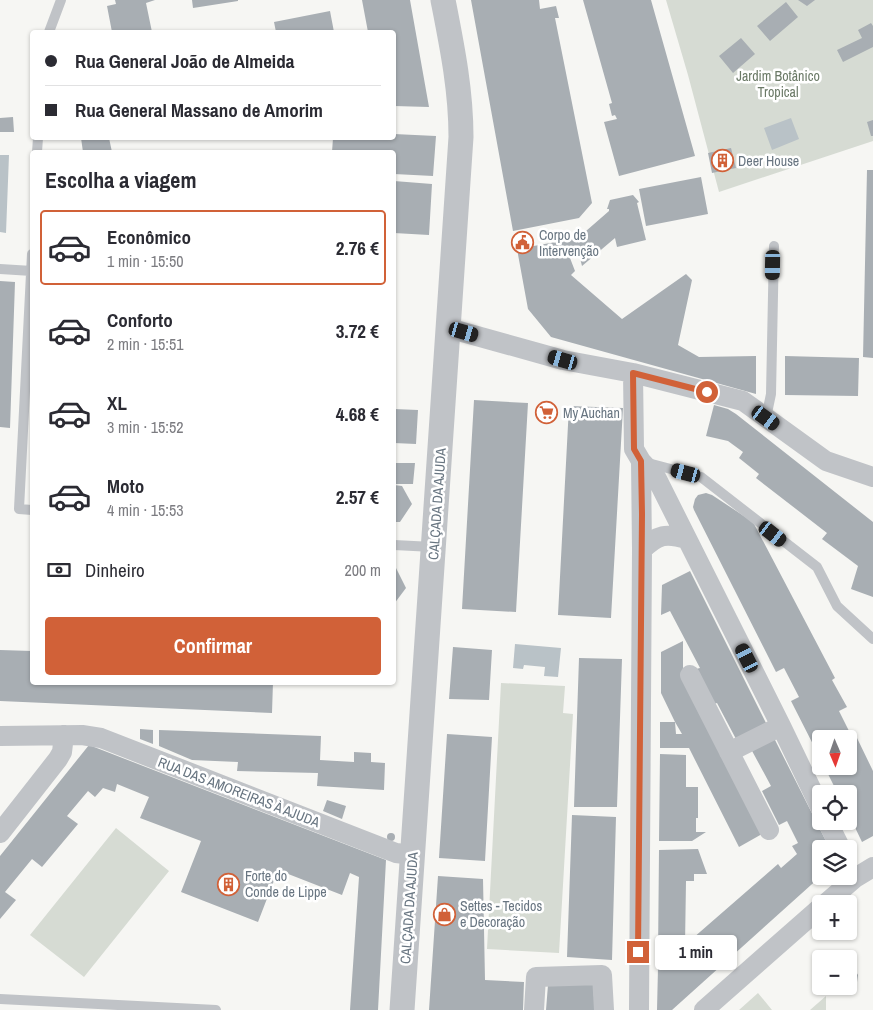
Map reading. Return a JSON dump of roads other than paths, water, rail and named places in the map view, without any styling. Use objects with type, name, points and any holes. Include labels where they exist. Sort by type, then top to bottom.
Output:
[{"type":"street","name":"CALÇADA DA AJUDA","points":[[402,1010],[461,123],[457,75],[443,0]]},
{"type":"street","points":[[448,328],[563,360],[633,373],[743,401],[826,461],[873,477]]},
{"type":"street","points":[[633,373],[634,449],[641,461],[656,477],[782,726],[812,790]]},
{"type":"street","points":[[638,1010],[641,461]]},
{"type":"street","points":[[642,550],[652,539],[661,536],[671,535],[687,539]]},
{"type":"street","points":[[690,675],[769,830]]},
{"type":"street","points":[[729,752],[782,726]]},
{"type":"street","points":[[0,833],[58,760],[62,752],[64,735]]},
{"type":"street","name":"RUA DAS AMOREIRAS À AJUDA","points":[[0,736],[64,735],[101,738],[396,853],[413,855]]},
{"type":"street","points":[[857,871],[873,867]]},
{"type":"street","points":[[832,895],[841,885]]},
{"type":"street","points":[[704,1010],[812,915]]},
{"type":"street","points":[[534,1010],[536,977],[602,975],[604,1010]]},
{"type":"lane","points":[[50,30],[61,0]]},
{"type":"lane","points":[[766,418],[771,394],[774,246]]},
{"type":"lane","points":[[0,269],[30,271]]},
{"type":"lane","points":[[30,308],[19,509],[30,510]]},
{"type":"lane","points":[[641,461],[701,477],[817,567],[837,606],[873,639]]},
{"type":"lane","points":[[396,545],[434,547]]},
{"type":"lane","points":[[0,999],[216,1010]]},
{"type":"place","name":"Deer House","points":[[722,161]]},
{"type":"place","name":"Corpo de Intervenção","points":[[523,243]]},
{"type":"place","name":"My Auchan","points":[[547,413]]},
{"type":"place","name":"Forte do Conde de Lippe","points":[[229,884]]},
{"type":"place","name":"Settes - Tecidos e Decoração","points":[[444,914]]},
{"type":"park label","name":"Jardim Botânico Tropical","points":[[778,84]]}]
